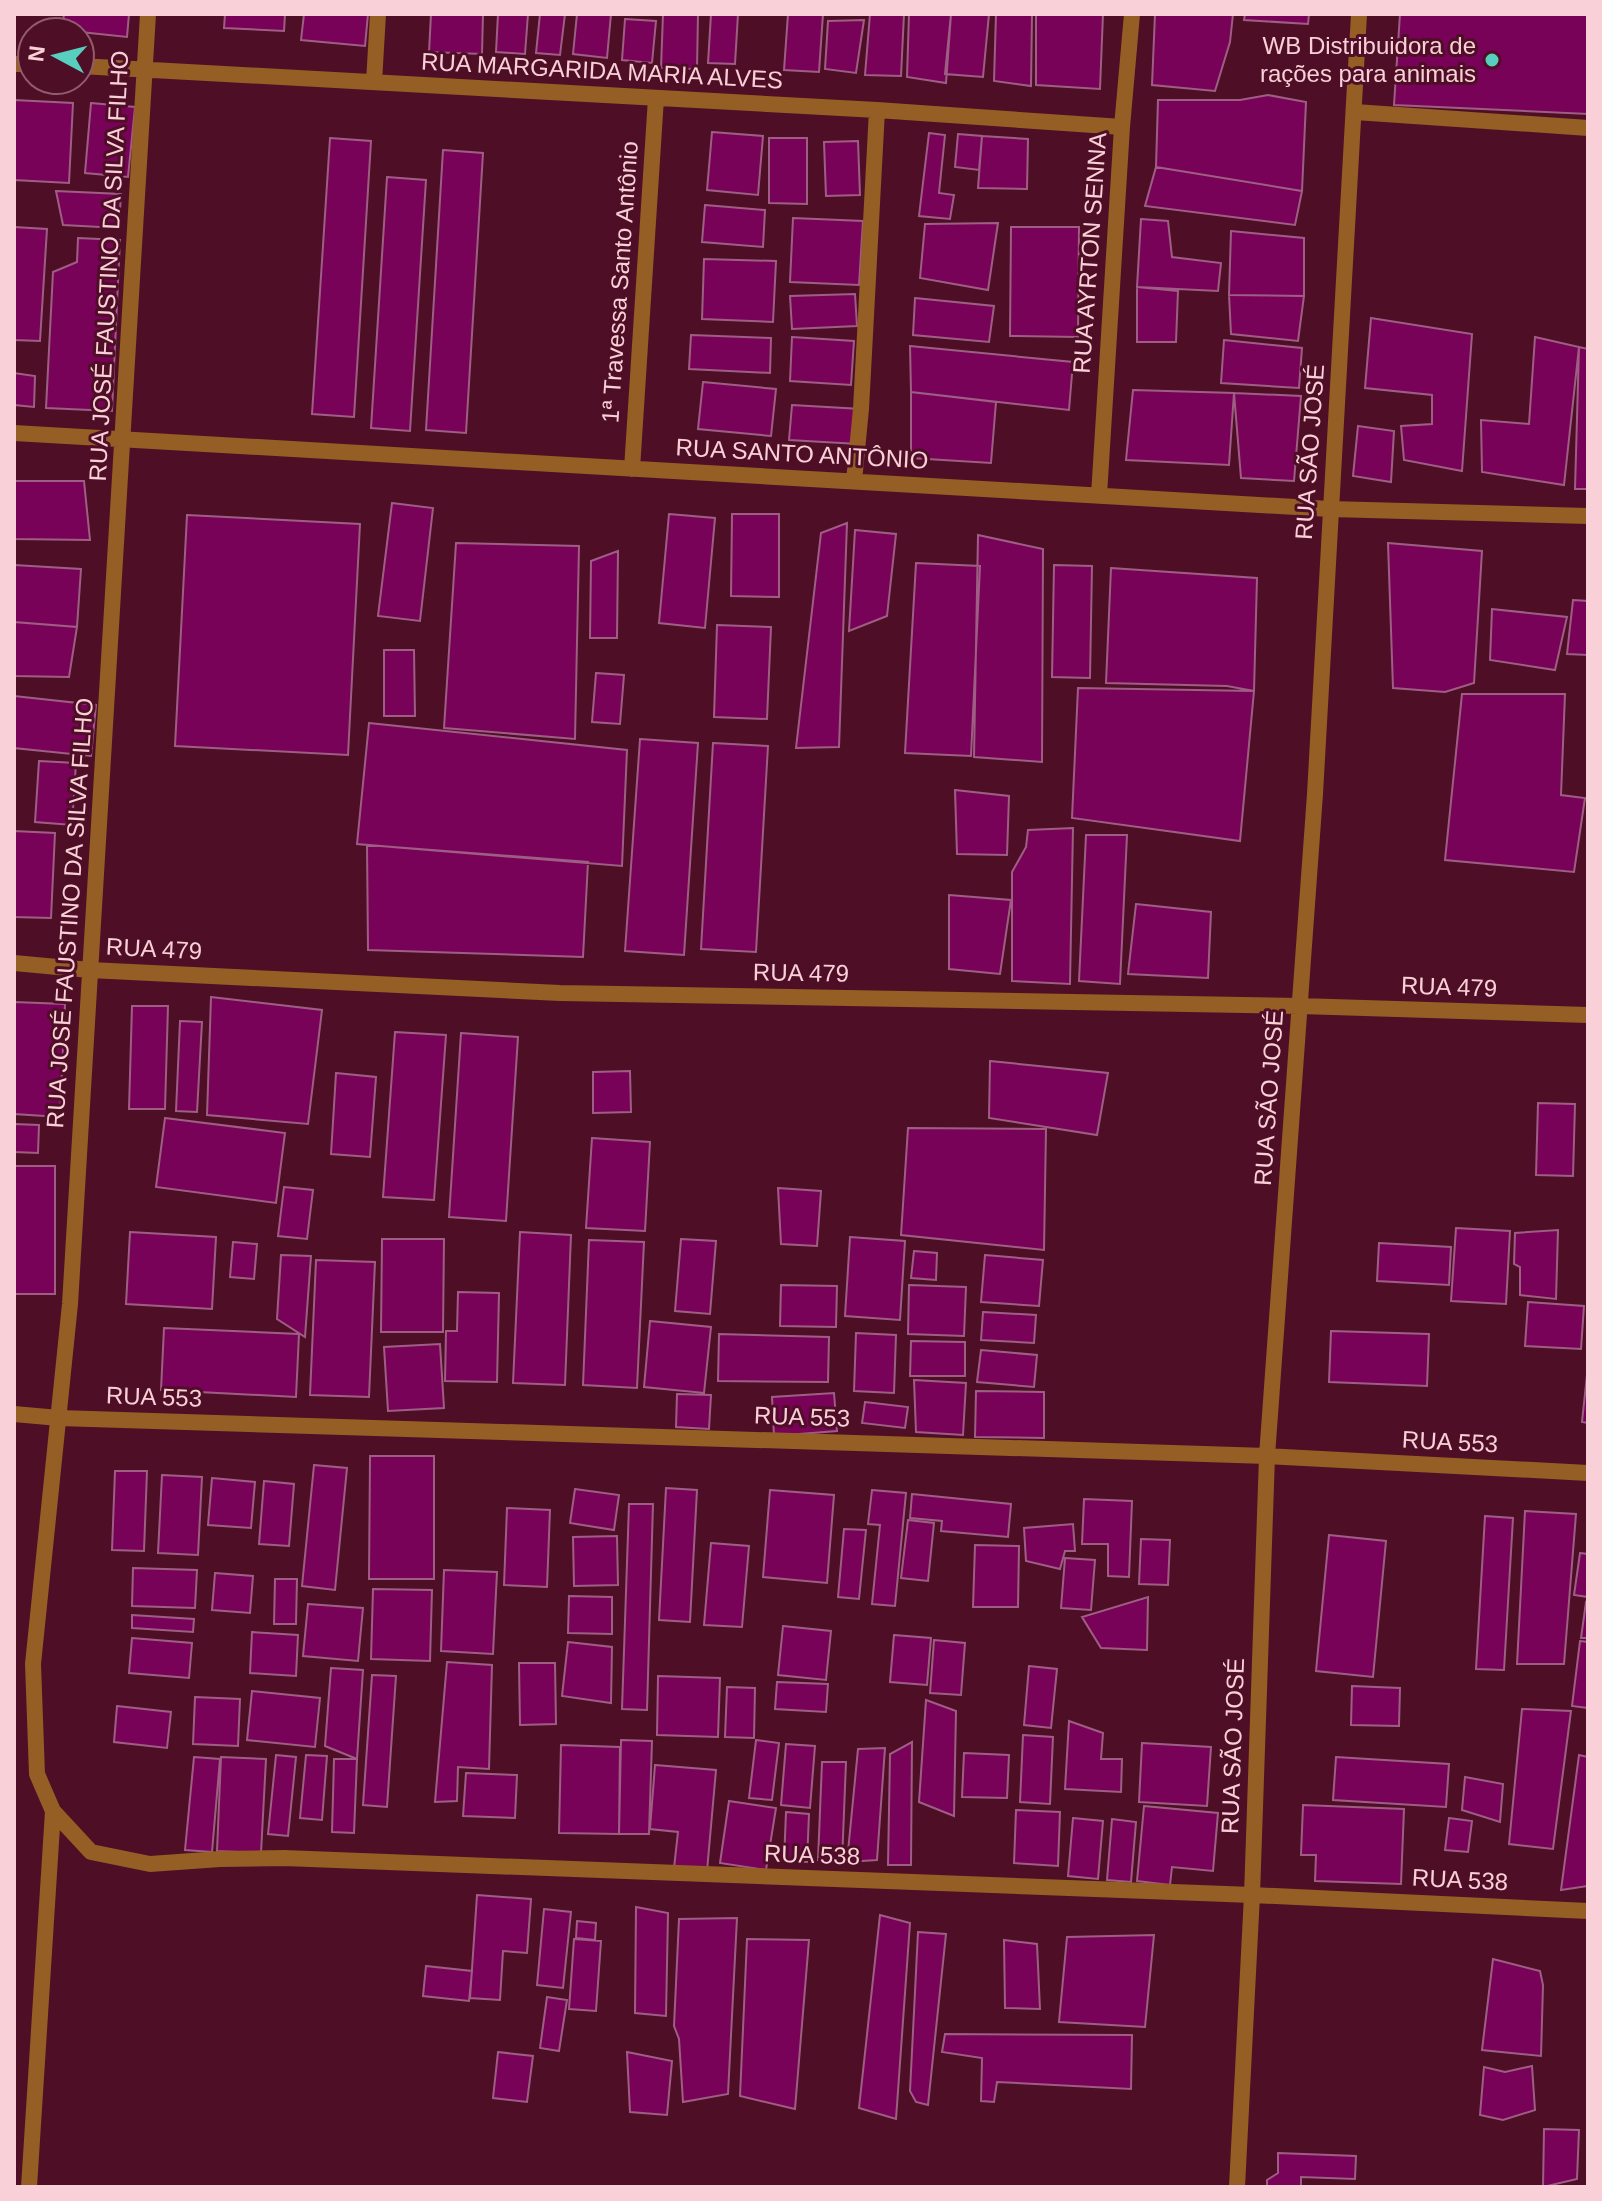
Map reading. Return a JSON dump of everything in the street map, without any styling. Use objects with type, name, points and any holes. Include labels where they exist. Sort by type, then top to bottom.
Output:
[{"type":"street","name":"RUA JOSÉ FAUSTINO DA SILVA FILHO","points":[[53,1811],[37,1774],[33,1664],[70,1304],[148,14]]},
{"type":"street","points":[[374,82],[378,14]]},
{"type":"street","name":"RUA AYRTON SENNA","points":[[1099,495],[1132,14]]},
{"type":"street","name":"RUA SÃO JOSÉ","points":[[1237,2187],[1252,1895],[1267,1456],[1316,778],[1359,14]]},
{"type":"street","name":"RUA MARGARIDA MARIA ALVES","points":[[96,67],[877,110],[1122,127]]},
{"type":"street","name":"1ª Travessa Santo Antônio","points":[[632,469],[656,98]]},
{"type":"street","points":[[854,481],[861,409],[877,110]]},
{"type":"street","points":[[1355,112],[1588,128]]},
{"type":"street","name":"RUA SANTO ANTÔNIO","points":[[14,433],[1330,509],[1588,516]]},
{"type":"street","name":"RUA 479","points":[[14,963],[90,970],[560,993],[1300,1006],[1588,1015]]},
{"type":"street","name":"RUA 553","points":[[14,1414],[59,1418],[1267,1456],[1588,1473]]},
{"type":"street","points":[[29,2187],[53,1811]]},
{"type":"street","name":"RUA 538","points":[[53,1811],[91,1852],[150,1864],[284,1858],[1588,1911]]},
{"type":"building","points":[[129,14],[127,37],[96,34],[96,16],[64,16]]},
{"type":"building","points":[[225,14],[285,14],[284,31],[224,28]]},
{"type":"building","points":[[304,14],[368,14],[365,46],[301,40]]},
{"type":"building","points":[[431,14],[483,14],[482,54],[429,52]]},
{"type":"building","points":[[498,14],[528,14],[525,54],[496,52]]},
{"type":"building","points":[[540,14],[565,14],[560,55],[536,53]]},
{"type":"building","points":[[577,14],[611,14],[607,58],[573,54]]},
{"type":"building","points":[[663,14],[698,14],[697,69],[661,68]]},
{"type":"building","points":[[711,14],[738,14],[735,64],[708,63]]},
{"type":"building","points":[[788,14],[823,14],[819,72],[784,70]]},
{"type":"building","points":[[870,14],[904,14],[901,76],[865,75]]},
{"type":"building","points":[[909,14],[951,14],[946,83],[907,77]]},
{"type":"building","points":[[951,14],[989,14],[983,77],[945,74]]},
{"type":"building","points":[[996,14],[1032,14],[1031,86],[994,81]]},
{"type":"building","points":[[1036,14],[1103,14],[1100,89],[1036,85]]},
{"type":"building","points":[[1155,14],[1233,14],[1230,42],[1215,91],[1152,85]]},
{"type":"building","points":[[1245,14],[1309,14],[1308,24],[1244,20]]},
{"type":"building","name":"WB Distribuidora de rações para animais","points":[[1400,14],[1588,14],[1588,114],[1394,105]]},
{"type":"building","points":[[625,19],[656,21],[652,63],[622,60]]},
{"type":"building","points":[[864,20],[856,73],[825,69],[828,21]]},
{"type":"building","points":[[1268,95],[1306,102],[1302,191],[1156,167],[1158,100],[1240,100]]},
{"type":"building","points":[[14,100],[73,103],[69,183],[14,180]]},
{"type":"building","points":[[91,103],[135,107],[128,177],[85,173]]},
{"type":"building","points":[[712,132],[763,136],[758,195],[707,190]]},
{"type":"building","points":[[929,133],[945,135],[939,193],[954,195],[950,219],[919,216]]},
{"type":"building","points":[[958,134],[982,136],[979,170],[955,167]]},
{"type":"building","points":[[982,136],[1028,139],[1027,189],[978,188]]},
{"type":"building","points":[[330,138],[371,141],[354,417],[312,414]]},
{"type":"building","points":[[769,138],[807,138],[807,204],[769,203]]},
{"type":"building","points":[[858,141],[860,195],[826,196],[824,142]]},
{"type":"building","points":[[443,150],[483,153],[466,433],[426,430]]},
{"type":"building","points":[[1156,167],[1302,191],[1295,225],[1145,206]]},
{"type":"building","points":[[387,177],[426,180],[410,431],[371,428]]},
{"type":"building","points":[[56,191],[121,194],[119,228],[63,225]]},
{"type":"building","points":[[705,205],[765,210],[763,247],[702,242]]},
{"type":"building","points":[[793,218],[863,221],[859,285],[790,282]]},
{"type":"building","points":[[1141,219],[1168,221],[1172,257],[1221,263],[1218,291],[1137,287]]},
{"type":"building","points":[[998,223],[988,290],[920,278],[925,224]]},
{"type":"building","points":[[14,227],[47,229],[40,341],[14,340]]},
{"type":"building","points":[[1011,227],[1079,227],[1078,337],[1010,336]]},
{"type":"building","points":[[1231,231],[1304,238],[1304,296],[1229,295]]},
{"type":"building","points":[[78,238],[120,240],[112,411],[46,408],[53,272],[77,262]]},
{"type":"building","points":[[704,259],[776,261],[773,322],[702,319]]},
{"type":"building","points":[[1137,287],[1178,291],[1176,342],[1137,342]]},
{"type":"building","points":[[855,294],[857,326],[792,329],[790,296]]},
{"type":"building","points":[[1229,295],[1304,296],[1298,341],[1231,334]]},
{"type":"building","points":[[915,298],[994,306],[989,342],[913,335]]},
{"type":"building","points":[[1371,318],[1472,334],[1462,471],[1404,460],[1401,426],[1432,424],[1432,395],[1365,388]]},
{"type":"building","points":[[691,335],[771,338],[770,373],[689,369]]},
{"type":"building","points":[[792,337],[854,341],[851,385],[790,381]]},
{"type":"building","points":[[1535,337],[1579,347],[1564,485],[1482,472],[1481,420],[1529,424]]},
{"type":"building","points":[[1224,340],[1302,348],[1299,388],[1221,383]]},
{"type":"building","points":[[910,346],[1073,362],[1069,410],[911,392]]},
{"type":"building","points":[[1579,347],[1588,349],[1588,489],[1575,489]]},
{"type":"building","points":[[14,373],[35,376],[34,407],[14,405]]},
{"type":"building","points":[[703,382],[776,389],[771,436],[698,429]]},
{"type":"building","points":[[1133,390],[1234,393],[1229,465],[1126,460]]},
{"type":"building","points":[[911,392],[996,402],[991,463],[911,458]]},
{"type":"building","points":[[1234,393],[1301,396],[1294,481],[1241,478]]},
{"type":"building","points":[[792,405],[861,409],[858,444],[789,440]]},
{"type":"building","points":[[1358,426],[1394,431],[1391,482],[1353,476]]},
{"type":"building","points":[[14,481],[84,481],[90,540],[14,539]]},
{"type":"building","points":[[392,503],[433,508],[420,621],[378,616]]},
{"type":"building","points":[[669,514],[715,518],[705,628],[659,623]]},
{"type":"building","points":[[732,514],[779,514],[779,597],[731,596]]},
{"type":"building","points":[[187,515],[360,524],[348,755],[175,746]]},
{"type":"building","points":[[847,523],[839,747],[796,748],[821,533]]},
{"type":"building","points":[[855,530],[896,534],[887,616],[849,631]]},
{"type":"building","points":[[978,535],[1043,549],[1042,762],[974,757]]},
{"type":"building","points":[[456,543],[579,546],[575,739],[444,728]]},
{"type":"building","points":[[1388,543],[1482,551],[1474,683],[1445,692],[1393,688]]},
{"type":"building","points":[[618,551],[617,638],[590,638],[591,561]]},
{"type":"building","points":[[916,563],[980,566],[971,756],[905,753]]},
{"type":"building","points":[[14,565],[81,569],[77,627],[14,622]]},
{"type":"building","points":[[1054,565],[1092,566],[1090,678],[1052,677]]},
{"type":"building","points":[[1111,568],[1257,578],[1254,691],[1227,686],[1106,683]]},
{"type":"building","points":[[1573,600],[1588,601],[1588,655],[1567,654]]},
{"type":"building","points":[[1492,609],[1567,617],[1555,670],[1490,660]]},
{"type":"building","points":[[14,622],[77,627],[69,677],[14,676]]},
{"type":"building","points":[[717,625],[771,627],[767,719],[714,717]]},
{"type":"building","points":[[384,650],[414,650],[415,716],[384,716]]},
{"type":"building","points":[[596,673],[624,675],[620,724],[592,722]]},
{"type":"building","points":[[1078,688],[1254,691],[1240,841],[1072,818]]},
{"type":"building","points":[[1462,694],[1565,694],[1561,795],[1585,798],[1574,872],[1445,860]]},
{"type":"building","points":[[14,696],[96,705],[91,756],[14,748]]},
{"type":"building","points":[[369,723],[627,750],[622,866],[357,844]]},
{"type":"building","points":[[640,739],[698,743],[684,955],[625,951]]},
{"type":"building","points":[[713,743],[768,746],[756,952],[701,949]]},
{"type":"building","points":[[39,761],[76,763],[72,825],[35,822]]},
{"type":"building","points":[[955,790],[1009,796],[1007,855],[957,854]]},
{"type":"building","points":[[1073,828],[1070,984],[1012,981],[1012,872],[1026,847],[1028,830]]},
{"type":"building","points":[[14,831],[55,833],[51,918],[14,917]]},
{"type":"building","points":[[1086,835],[1127,835],[1120,984],[1079,981]]},
{"type":"building","points":[[367,845],[588,862],[583,957],[368,950]]},
{"type":"building","points":[[949,895],[1011,900],[1000,974],[949,969]]},
{"type":"building","points":[[1136,904],[1211,912],[1208,978],[1128,974]]},
{"type":"building","points":[[211,997],[322,1010],[308,1124],[207,1115]]},
{"type":"building","points":[[14,1002],[65,1004],[60,1117],[14,1114]]},
{"type":"building","points":[[132,1006],[168,1006],[165,1109],[129,1109]]},
{"type":"building","points":[[180,1021],[202,1022],[197,1112],[176,1111]]},
{"type":"building","points":[[395,1032],[446,1035],[434,1200],[383,1197]]},
{"type":"building","points":[[461,1033],[518,1037],[506,1221],[449,1217]]},
{"type":"building","points":[[990,1061],[1108,1073],[1097,1135],[989,1118]]},
{"type":"building","points":[[630,1071],[631,1112],[593,1113],[593,1072]]},
{"type":"building","points":[[336,1073],[376,1077],[370,1157],[331,1154]]},
{"type":"building","points":[[1538,1103],[1575,1104],[1573,1176],[1536,1175]]},
{"type":"building","points":[[165,1118],[285,1133],[276,1203],[156,1187]]},
{"type":"building","points":[[14,1124],[39,1125],[38,1153],[14,1152]]},
{"type":"building","points":[[908,1128],[1046,1129],[1044,1250],[901,1235]]},
{"type":"building","points":[[592,1138],[650,1142],[645,1231],[586,1228]]},
{"type":"building","points":[[14,1166],[55,1166],[55,1294],[14,1294]]},
{"type":"building","points":[[284,1187],[313,1190],[307,1239],[278,1236]]},
{"type":"building","points":[[778,1188],[821,1191],[817,1246],[781,1244]]},
{"type":"building","points":[[1456,1228],[1510,1231],[1506,1304],[1451,1301]]},
{"type":"building","points":[[1558,1230],[1556,1299],[1520,1295],[1520,1267],[1514,1264],[1515,1233]]},
{"type":"building","points":[[130,1232],[216,1237],[212,1309],[126,1304]]},
{"type":"building","points":[[520,1232],[571,1235],[565,1385],[513,1383]]},
{"type":"building","points":[[850,1237],[905,1241],[900,1320],[845,1316]]},
{"type":"building","points":[[382,1239],[444,1239],[443,1332],[381,1332]]},
{"type":"building","points":[[681,1239],[716,1241],[710,1314],[675,1311]]},
{"type":"building","points":[[589,1240],[644,1242],[637,1388],[583,1385]]},
{"type":"building","points":[[233,1242],[257,1244],[254,1279],[230,1277]]},
{"type":"building","points":[[1379,1243],[1451,1247],[1449,1285],[1377,1281]]},
{"type":"building","points":[[914,1251],[937,1253],[936,1280],[911,1278]]},
{"type":"building","points":[[281,1255],[311,1256],[305,1337],[277,1319]]},
{"type":"building","points":[[985,1255],[1043,1260],[1039,1306],[981,1302]]},
{"type":"building","points":[[316,1260],[375,1262],[369,1397],[310,1395]]},
{"type":"building","points":[[781,1285],[837,1286],[836,1327],[780,1326]]},
{"type":"building","points":[[909,1285],[966,1287],[964,1336],[908,1334]]},
{"type":"building","points":[[458,1292],[499,1293],[497,1382],[445,1381],[446,1331],[457,1331]]},
{"type":"building","points":[[1528,1302],[1584,1306],[1581,1349],[1525,1346]]},
{"type":"building","points":[[983,1312],[1036,1315],[1034,1343],[981,1340]]},
{"type":"building","points":[[650,1321],[711,1327],[704,1393],[644,1387]]},
{"type":"building","points":[[164,1328],[299,1334],[296,1397],[161,1390]]},
{"type":"building","points":[[1331,1331],[1429,1334],[1427,1386],[1329,1382]]},
{"type":"building","points":[[856,1333],[896,1335],[894,1393],[854,1391]]},
{"type":"building","points":[[719,1334],[829,1337],[828,1382],[718,1381]]},
{"type":"building","points":[[911,1341],[965,1342],[965,1376],[910,1376]]},
{"type":"building","points":[[440,1344],[444,1408],[388,1411],[384,1347]]},
{"type":"building","points":[[981,1350],[1037,1355],[1034,1387],[977,1382]]},
{"type":"building","points":[[1588,1375],[1588,1423],[1582,1422]]},
{"type":"building","points":[[914,1380],[966,1383],[963,1435],[916,1432]]},
{"type":"building","points":[[976,1391],[1044,1392],[1044,1438],[975,1437]]},
{"type":"building","points":[[834,1393],[837,1431],[774,1436],[772,1397]]},
{"type":"building","points":[[677,1394],[711,1395],[709,1429],[676,1427]]},
{"type":"building","points":[[865,1402],[908,1407],[905,1428],[862,1423]]},
{"type":"building","points":[[370,1456],[434,1456],[434,1579],[369,1579]]},
{"type":"building","points":[[314,1465],[347,1468],[335,1590],[302,1586]]},
{"type":"building","points":[[115,1471],[147,1471],[144,1551],[112,1550]]},
{"type":"building","points":[[162,1475],[202,1477],[198,1555],[158,1553]]},
{"type":"building","points":[[212,1478],[255,1482],[251,1528],[208,1525]]},
{"type":"building","points":[[264,1481],[294,1484],[289,1546],[259,1544]]},
{"type":"building","points":[[666,1488],[697,1490],[690,1622],[659,1620]]},
{"type":"building","points":[[575,1489],[619,1495],[614,1530],[570,1523]]},
{"type":"building","points":[[770,1490],[834,1495],[827,1583],[763,1577]]},
{"type":"building","points":[[872,1490],[906,1493],[895,1606],[872,1604],[880,1525],[868,1524]]},
{"type":"building","points":[[912,1494],[1011,1504],[1008,1537],[941,1531],[942,1521],[910,1518]]},
{"type":"building","points":[[1084,1499],[1132,1501],[1129,1577],[1108,1576],[1108,1544],[1082,1544]]},
{"type":"building","points":[[629,1504],[653,1504],[647,1710],[622,1709]]},
{"type":"building","points":[[507,1508],[550,1510],[547,1587],[504,1585]]},
{"type":"building","points":[[1525,1511],[1576,1514],[1564,1664],[1517,1664]]},
{"type":"building","points":[[1485,1516],[1513,1518],[1504,1670],[1476,1669]]},
{"type":"building","points":[[908,1520],[934,1523],[928,1581],[901,1578]]},
{"type":"building","points":[[1073,1524],[1075,1551],[1065,1551],[1060,1569],[1026,1561],[1024,1528]]},
{"type":"building","points":[[844,1529],[866,1530],[859,1599],[838,1597]]},
{"type":"building","points":[[1329,1535],[1386,1541],[1373,1677],[1316,1671]]},
{"type":"building","points":[[617,1536],[618,1585],[574,1586],[573,1537]]},
{"type":"building","points":[[1141,1539],[1170,1540],[1168,1585],[1139,1584]]},
{"type":"building","points":[[711,1543],[749,1546],[742,1627],[704,1625]]},
{"type":"building","points":[[975,1545],[1019,1546],[1018,1607],[973,1607]]},
{"type":"building","points":[[1580,1553],[1588,1554],[1588,1597],[1574,1595]]},
{"type":"building","points":[[1065,1558],[1095,1560],[1091,1610],[1061,1608]]},
{"type":"building","points":[[133,1568],[197,1570],[195,1608],[132,1606]]},
{"type":"building","points":[[444,1570],[497,1572],[493,1654],[441,1651]]},
{"type":"building","points":[[215,1573],[253,1576],[250,1613],[212,1610]]},
{"type":"building","points":[[275,1579],[297,1579],[296,1624],[274,1624]]},
{"type":"building","points":[[373,1589],[432,1590],[430,1661],[371,1659]]},
{"type":"building","points":[[569,1596],[612,1597],[612,1634],[568,1633]]},
{"type":"building","points":[[1148,1597],[1147,1650],[1101,1648],[1082,1617]]},
{"type":"building","points":[[1586,1602],[1588,1638],[1581,1638]]},
{"type":"building","points":[[308,1604],[363,1608],[358,1661],[303,1656]]},
{"type":"building","points":[[132,1615],[194,1619],[193,1632],[132,1628]]},
{"type":"building","points":[[783,1626],[831,1631],[826,1680],[778,1675]]},
{"type":"building","points":[[252,1632],[298,1635],[296,1676],[250,1673]]},
{"type":"building","points":[[894,1635],[931,1638],[927,1685],[890,1682]]},
{"type":"building","points":[[132,1638],[192,1643],[189,1678],[129,1673]]},
{"type":"building","points":[[934,1640],[965,1643],[961,1695],[930,1693]]},
{"type":"building","points":[[1580,1641],[1588,1642],[1588,1708],[1572,1706]]},
{"type":"building","points":[[568,1642],[612,1647],[611,1703],[562,1696]]},
{"type":"building","points":[[447,1662],[492,1665],[489,1769],[458,1767],[457,1801],[435,1802]]},
{"type":"building","points":[[519,1663],[555,1663],[556,1724],[520,1725]]},
{"type":"building","points":[[1029,1666],[1057,1669],[1051,1728],[1024,1725]]},
{"type":"building","points":[[331,1668],[363,1670],[357,1759],[325,1746]]},
{"type":"building","points":[[372,1675],[396,1676],[387,1807],[363,1805]]},
{"type":"building","points":[[658,1676],[720,1678],[718,1737],[657,1735]]},
{"type":"building","points":[[777,1682],[828,1684],[826,1712],[775,1709]]},
{"type":"building","points":[[1352,1686],[1400,1688],[1399,1726],[1351,1725]]},
{"type":"building","points":[[727,1687],[755,1688],[754,1738],[725,1737]]},
{"type":"building","points":[[252,1691],[320,1698],[315,1747],[247,1740]]},
{"type":"building","points":[[195,1697],[240,1699],[238,1746],[193,1744]]},
{"type":"building","points":[[926,1700],[956,1711],[954,1816],[919,1802]]},
{"type":"building","points":[[117,1706],[171,1712],[167,1748],[114,1742]]},
{"type":"building","points":[[1522,1709],[1571,1711],[1553,1849],[1509,1844]]},
{"type":"building","points":[[1069,1721],[1103,1733],[1101,1759],[1122,1759],[1121,1792],[1065,1789]]},
{"type":"building","points":[[1023,1735],[1053,1737],[1050,1804],[1020,1802]]},
{"type":"building","points":[[621,1740],[652,1741],[649,1834],[619,1834]]},
{"type":"building","points":[[756,1740],[779,1743],[772,1800],[749,1798]]},
{"type":"building","points":[[912,1742],[911,1865],[888,1865],[890,1754]]},
{"type":"building","points":[[1142,1743],[1211,1747],[1207,1806],[1139,1802]]},
{"type":"building","points":[[786,1744],[815,1746],[810,1808],[781,1805]]},
{"type":"building","points":[[561,1745],[620,1747],[619,1834],[559,1833]]},
{"type":"building","points":[[885,1748],[877,1860],[847,1862],[858,1749]]},
{"type":"building","points":[[964,1753],[1009,1755],[1007,1798],[962,1797]]},
{"type":"building","points":[[276,1755],[296,1757],[288,1836],[268,1834]]},
{"type":"building","points":[[306,1755],[327,1756],[322,1820],[300,1818]]},
{"type":"building","points":[[1579,1755],[1588,1757],[1588,1886],[1561,1890]]},
{"type":"building","points":[[194,1757],[220,1759],[212,1852],[185,1850]]},
{"type":"building","points":[[221,1757],[266,1759],[261,1853],[217,1851]]},
{"type":"building","points":[[1336,1757],[1449,1764],[1446,1807],[1333,1800]]},
{"type":"building","points":[[334,1759],[357,1759],[354,1833],[332,1832]]},
{"type":"building","points":[[822,1762],[846,1762],[842,1862],[818,1860]]},
{"type":"building","points":[[655,1765],[716,1770],[707,1871],[674,1868],[678,1832],[650,1829]]},
{"type":"building","points":[[466,1773],[517,1775],[515,1818],[463,1816]]},
{"type":"building","points":[[1465,1777],[1503,1784],[1500,1822],[1462,1810]]},
{"type":"building","points":[[729,1801],[776,1808],[766,1870],[720,1863]]},
{"type":"building","points":[[1303,1805],[1404,1809],[1401,1884],[1315,1881],[1316,1855],[1301,1855]]},
{"type":"building","points":[[1144,1806],[1218,1813],[1213,1871],[1172,1867],[1170,1885],[1137,1881]]},
{"type":"building","points":[[1016,1810],[1060,1812],[1058,1866],[1014,1863]]},
{"type":"building","points":[[786,1812],[809,1814],[807,1862],[784,1861]]},
{"type":"building","points":[[1073,1818],[1103,1821],[1098,1879],[1068,1876]]},
{"type":"building","points":[[1449,1818],[1472,1821],[1468,1852],[1445,1850]]},
{"type":"building","points":[[1112,1819],[1136,1822],[1131,1882],[1107,1880]]},
{"type":"building","points":[[477,1895],[531,1899],[527,1953],[503,1951],[500,2000],[470,1998]]},
{"type":"building","points":[[636,1907],[668,1913],[666,2016],[635,2013]]},
{"type":"building","points":[[544,1909],[571,1912],[563,1988],[537,1985]]},
{"type":"building","points":[[880,1915],[910,1923],[896,2119],[859,2108]]},
{"type":"building","points":[[737,1918],[728,2094],[683,2102],[679,2039],[674,2026],[679,1919]]},
{"type":"building","points":[[577,1921],[596,1923],[595,1940],[576,1938]]},
{"type":"building","points":[[918,1932],[946,1934],[928,2105],[916,2102],[910,2091]]},
{"type":"building","points":[[1154,1935],[1145,2027],[1059,2022],[1067,1937]]},
{"type":"building","points":[[574,1939],[601,1941],[596,2011],[569,2009]]},
{"type":"building","points":[[747,1939],[809,1940],[795,2109],[740,2096]]},
{"type":"building","points":[[1004,1940],[1037,1944],[1040,2009],[1005,2008]]},
{"type":"building","points":[[1493,1959],[1540,1971],[1543,1985],[1541,2056],[1482,2050]]},
{"type":"building","points":[[426,1966],[472,1971],[469,2001],[423,1996]]},
{"type":"building","points":[[547,1997],[567,2000],[559,2051],[540,2048]]},
{"type":"building","points":[[945,2034],[1132,2035],[1131,2089],[997,2082],[994,2102],[981,2101],[982,2058],[942,2052]]},
{"type":"building","points":[[498,2052],[533,2056],[527,2102],[493,2098]]},
{"type":"building","points":[[627,2052],[672,2061],[667,2115],[630,2112]]},
{"type":"building","points":[[1532,2066],[1535,2110],[1503,2120],[1480,2115],[1484,2067],[1505,2072]]},
{"type":"building","points":[[1544,2129],[1579,2130],[1577,2179],[1543,2187]]},
{"type":"building","points":[[1278,2153],[1356,2156],[1355,2179],[1301,2177],[1301,2187],[1267,2187],[1267,2180],[1278,2173]]},
{"type":"place","name":"WB Distribuidora de rações para animais","points":[[1492,60]]}]
